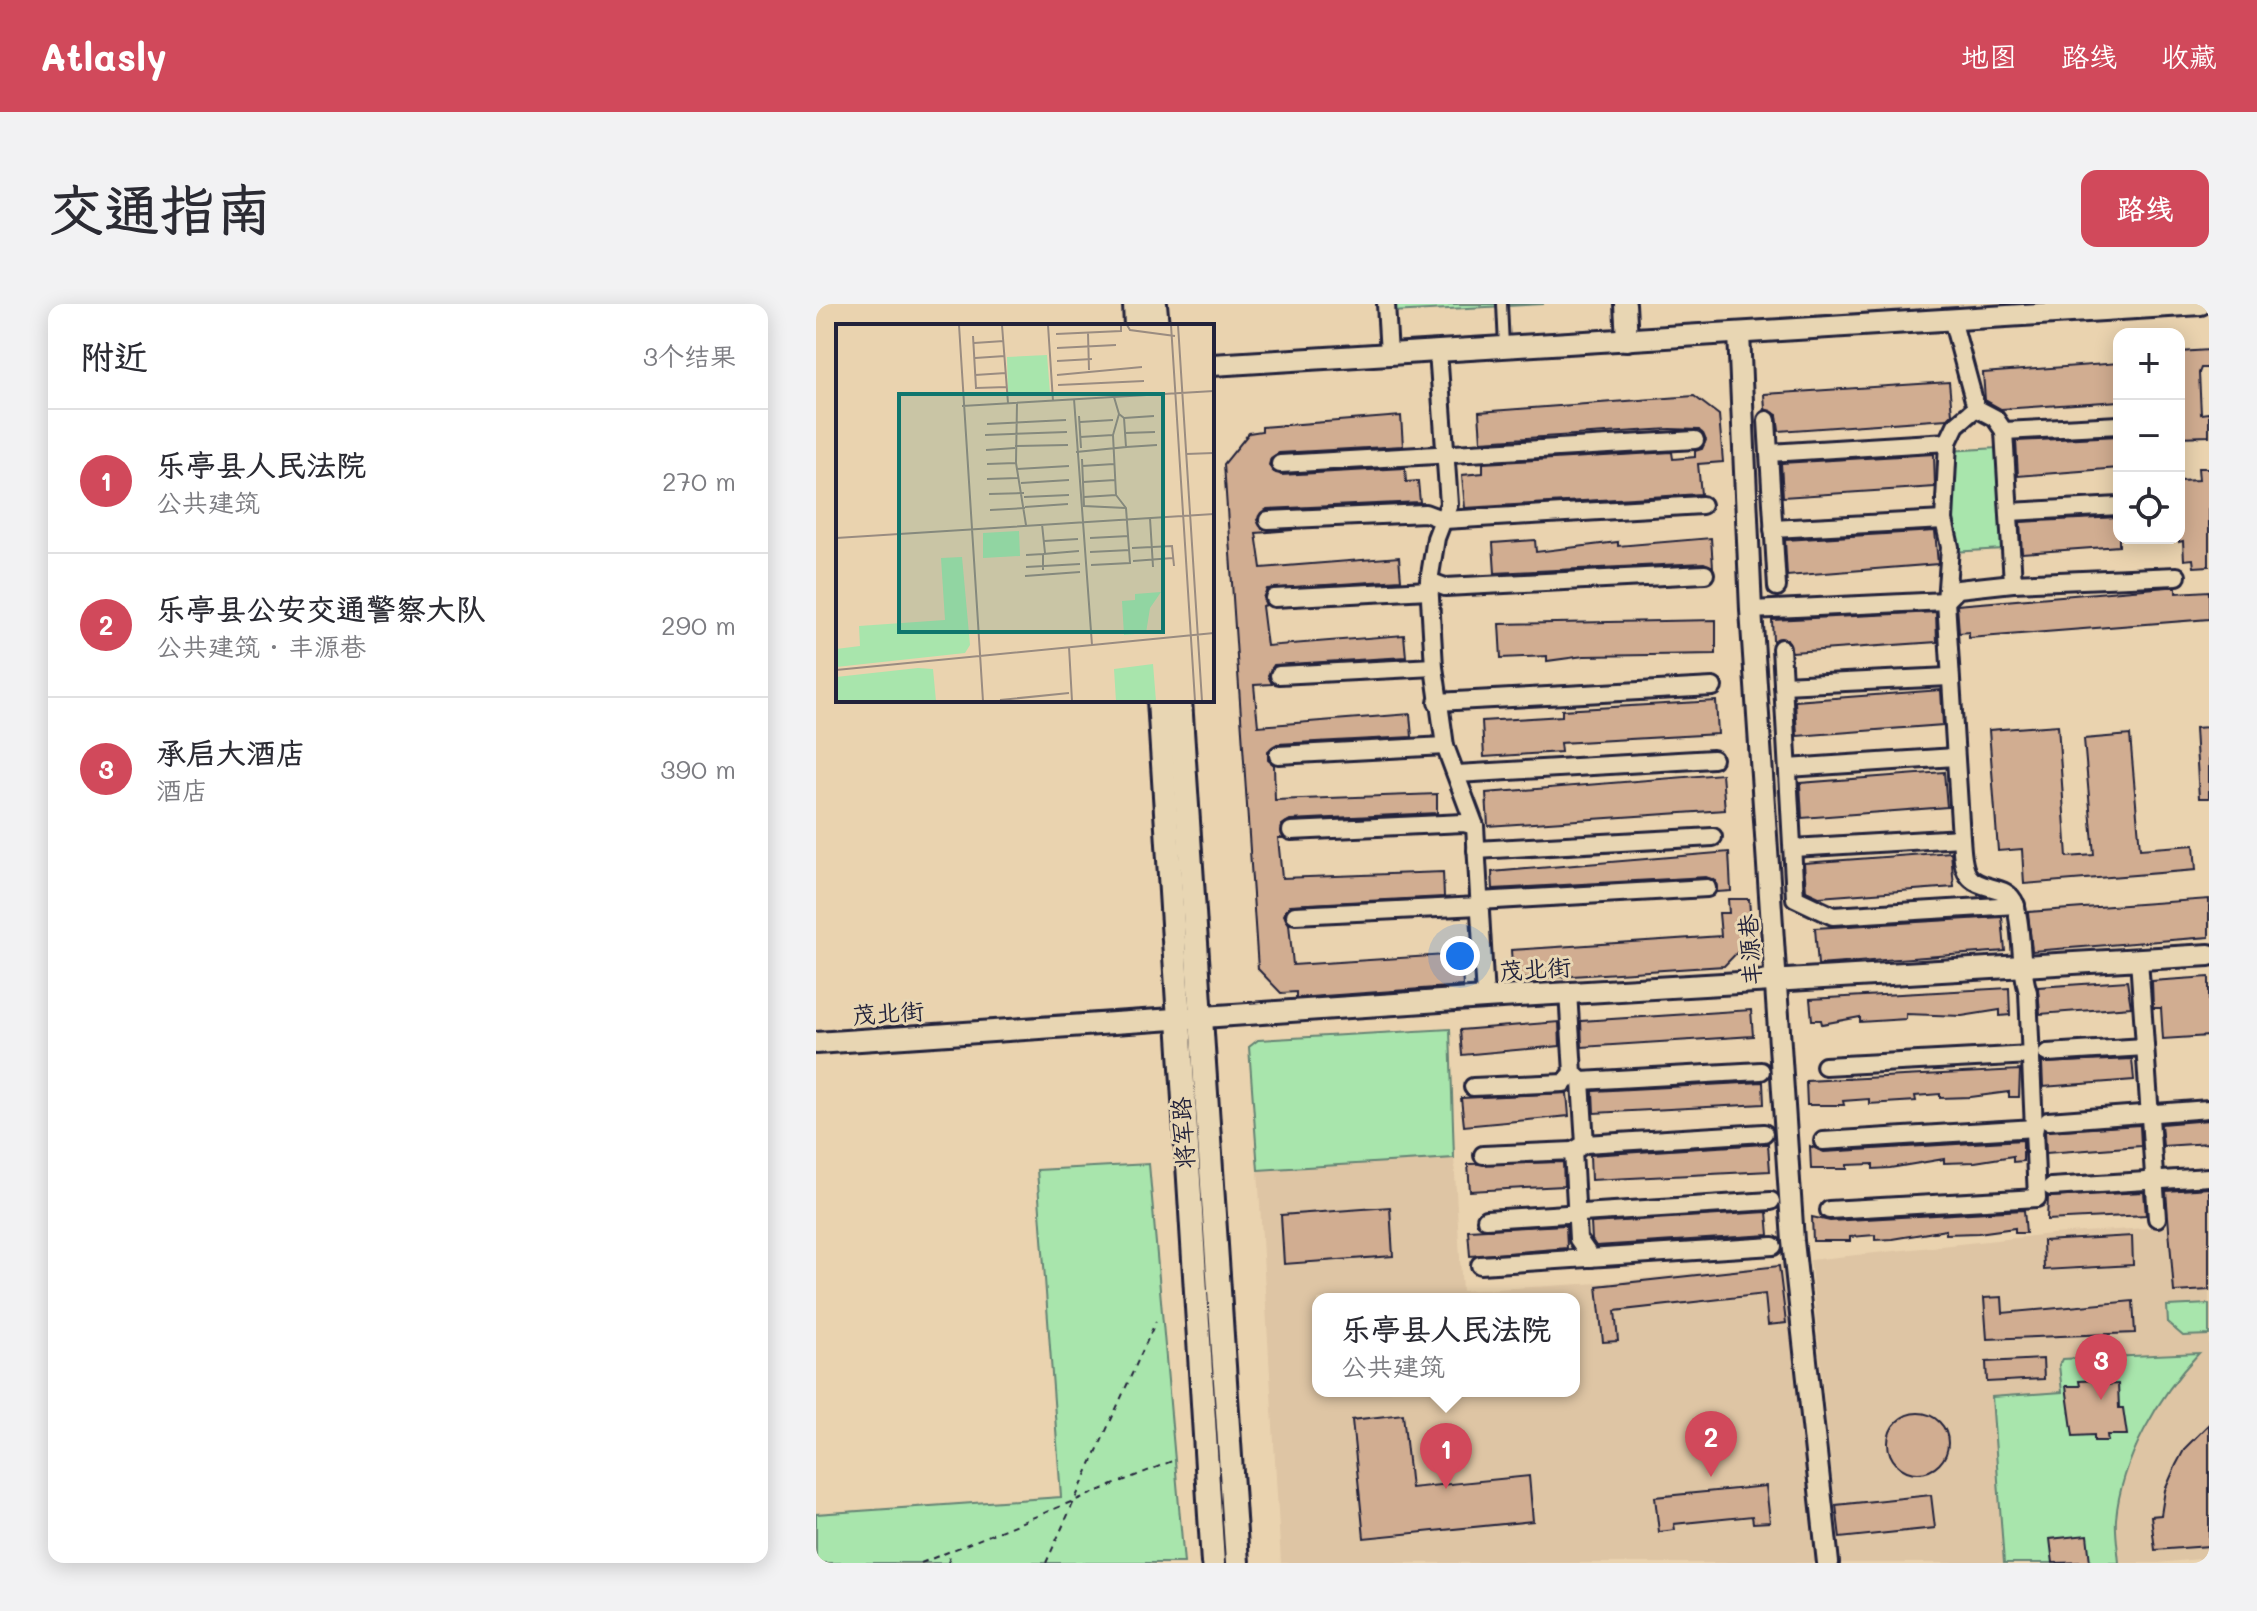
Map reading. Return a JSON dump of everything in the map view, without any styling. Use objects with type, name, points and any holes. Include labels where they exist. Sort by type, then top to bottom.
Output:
[{"type":"main road","points":[[1135,304],[1136,324]]},
{"type":"main road","points":[[1155,304],[1157,324]]},
{"type":"main road","name":"将军路","points":[[1159,702],[1237,1563]]},
{"type":"main road","name":"将军路","points":[[1180,702],[1189,1018],[1213,1563]]},
{"type":"street","points":[[1386,304],[1389,354]]},
{"type":"street","points":[[1625,304],[1627,340]]},
{"type":"street","points":[[1214,365],[1952,319],[1992,310],[2201,304]]},
{"type":"street","points":[[1952,319],[1976,408],[1995,418],[2004,431],[2013,583]]},
{"type":"street","name":"丰源巷","points":[[1739,333],[1751,610],[1793,1241],[1828,1563]]},
{"type":"street","points":[[1438,351],[1449,504],[1431,559],[1429,586],[1434,667],[1445,746],[1475,826],[1485,998]]},
{"type":"street","points":[[1829,1210],[2037,1198],[2042,1124],[2039,1054],[2020,966],[2016,905],[2002,890],[1975,882],[1967,874],[1961,838],[1946,601],[1950,547],[1944,520],[1948,442],[1956,425],[1976,408]]},
{"type":"street","points":[[1767,420],[1777,587]]},
{"type":"street","points":[[2004,431],[2113,425]]},
{"type":"street","points":[[1280,464],[1695,440]]},
{"type":"street","points":[[1769,453],[1948,442]]},
{"type":"street","points":[[1268,520],[1425,513],[1444,520],[1702,505]]},
{"type":"street","points":[[2009,512],[2113,506]]},
{"type":"street","points":[[1773,529],[1944,520]]},
{"type":"street","points":[[1274,598],[1429,586],[1705,574]]},
{"type":"street","points":[[1751,610],[1946,601],[1958,589],[2013,583],[2177,576]]},
{"type":"street","points":[[1781,648],[1795,898],[1833,916],[2016,905]]},
{"type":"street","points":[[1279,675],[1434,667]]},
{"type":"street","points":[[1783,685],[1949,677]]},
{"type":"street","points":[[1437,702],[1713,687]]},
{"type":"street","points":[[1278,755],[1445,746]]},
{"type":"street","points":[[1788,768],[1955,757]]},
{"type":"street","points":[[1457,774],[1713,759]]},
{"type":"street","points":[[1291,831],[1464,823],[1475,826]]},
{"type":"street","points":[[1476,850],[1713,837]]},
{"type":"street","points":[[1793,848],[1961,838]]},
{"type":"street","points":[[1295,915],[1707,888]]},
{"type":"street","name":"茂北街","points":[[816,1043],[1568,992],[2209,955]]},
{"type":"street","points":[[2139,959],[2157,1218]]},
{"type":"street","points":[[1568,992],[1577,1077],[1578,1239],[1591,1258]]},
{"type":"street","points":[[1825,1066],[2145,1047]]},
{"type":"street","points":[[1473,1087],[1564,1083],[1577,1077],[1761,1071]]},
{"type":"street","points":[[1823,1141],[2209,1109]]},
{"type":"street","points":[[1483,1155],[1764,1133]]},
{"type":"street","points":[[2051,1187],[2209,1177]]},
{"type":"street","points":[[1486,1219],[1771,1201]]},
{"type":"street","points":[[1480,1265],[1773,1246]]},
{"type":"lane","points":[[1502,304],[1504,347]]},
{"type":"path","points":[[1046,1563],[1156,1321]]},
{"type":"path","points":[[921,1563],[1172,1461]]},
{"type":"path","points":[[948,1563],[952,1550]]},
{"type":"shaded area","points":[[1454,1158],[1462,1291],[1599,1283],[1784,1263],[1816,1563],[1281,1563],[1258,1170]]},
{"type":"shaded area","points":[[2209,1224],[2209,1558],[2158,1563],[1841,1563],[1810,1260],[2052,1234]]},
{"type":"green space","points":[[1390,304],[1544,304],[1391,312]]},
{"type":"green space","points":[[1998,448],[2003,549],[1952,552],[1947,451]]},
{"type":"green space","points":[[1450,1029],[1454,1158],[1258,1170],[1249,1047],[1258,1040]]},
{"type":"green space","points":[[1149,1164],[1184,1563],[816,1563],[816,1514],[1061,1497],[1037,1170]]},
{"type":"green space","points":[[2209,1304],[2209,1335],[2183,1336],[2168,1323],[2167,1306]]},
{"type":"green space","points":[[2199,1353],[2156,1408],[2125,1474],[2116,1519],[2119,1563],[2004,1563],[1992,1397],[2062,1392],[2059,1365],[2062,1359]]},
{"type":"building","points":[[2209,350],[2209,368],[2201,368],[2199,373],[2201,414],[2209,413],[2209,436],[2185,437],[2185,352]]},
{"type":"building","points":[[2113,363],[2113,401],[2001,409],[1985,400],[1983,373]]},
{"type":"building","points":[[1949,382],[1952,414],[1947,419],[1779,431],[1777,415],[1765,409],[1764,394]]},
{"type":"building","points":[[1694,396],[1719,415],[1723,462],[1698,464],[1701,494],[1465,508],[1462,475],[1483,473],[1483,463],[1672,452],[1673,459],[1695,457],[1695,451],[1702,449],[1706,440],[1699,430],[1670,429],[1481,441],[1479,412]]},
{"type":"building","points":[[1401,416],[1403,446],[1279,453],[1271,458],[1269,465],[1281,475],[1405,468],[1406,482],[1418,481],[1420,502],[1267,509],[1257,520],[1262,529],[1293,530],[1256,533],[1261,568],[1399,557],[1401,580],[1267,589],[1263,598],[1266,605],[1262,606],[1267,646],[1404,635],[1406,657],[1274,665],[1268,675],[1272,684],[1254,685],[1258,726],[1410,714],[1412,737],[1277,744],[1268,751],[1268,760],[1274,765],[1275,800],[1437,794],[1437,813],[1290,820],[1282,825],[1283,838],[1278,838],[1282,878],[1443,872],[1444,897],[1290,905],[1284,915],[1289,924],[1293,965],[1461,954],[1463,986],[1296,998],[1296,992],[1281,993],[1258,969],[1224,464],[1249,433],[1262,431],[1262,427]]},
{"type":"building","points":[[2113,436],[2113,468],[2018,476],[2016,441]]},
{"type":"building","points":[[1934,454],[1935,487],[1783,497],[1781,463]]},
{"type":"building","points":[[2198,468],[2209,468],[2209,566],[2194,567],[2193,559],[2184,560],[2185,481],[2199,480]]},
{"type":"building","points":[[2113,517],[2113,544],[2119,546],[2022,553],[2020,522]]},
{"type":"building","points":[[1935,531],[1938,564],[1787,576],[1785,540]]},
{"type":"building","points":[[1711,538],[1713,567],[1704,563],[1495,573],[1493,543],[1535,540],[1536,552],[1618,542],[1618,546]]},
{"type":"building","points":[[2176,587],[2176,593],[2209,591],[2209,619],[1969,638],[1969,632],[1959,633],[1957,605]]},
{"type":"building","points":[[1936,612],[1937,642],[1792,652],[1787,639],[1773,641],[1772,620]]},
{"type":"building","points":[[1716,620],[1716,654],[1584,656],[1547,661],[1547,656],[1501,658],[1499,624]]},
{"type":"building","points":[[1941,690],[1943,725],[1797,736],[1795,701]]},
{"type":"building","points":[[1716,701],[1718,734],[1560,743],[1561,752],[1484,757],[1482,721],[1562,716],[1562,710]]},
{"type":"building","points":[[2058,725],[2067,857],[2094,855],[2084,739],[2130,735],[2140,849],[2194,845],[2196,870],[2024,884],[2022,849],[1998,851],[1989,730]]},
{"type":"building","points":[[2209,727],[2209,798],[2199,798],[2195,728]]},
{"type":"building","points":[[1944,772],[1947,807],[1802,818],[1800,783]]},
{"type":"building","points":[[1722,774],[1725,810],[1488,826],[1486,793]]},
{"type":"building","points":[[1729,852],[1731,891],[1717,892],[1716,881],[1706,877],[1493,889],[1492,872]]},
{"type":"building","points":[[1951,852],[1954,887],[1819,897],[1806,891],[1804,863]]},
{"type":"building","points":[[1728,899],[1749,899],[1752,937],[1724,966],[1513,980],[1511,950],[1721,936],[1719,913],[1729,913]]},
{"type":"building","points":[[2209,899],[2209,937],[2032,951],[2028,912]]},
{"type":"building","points":[[2002,917],[2005,951],[1818,965],[1815,928]]},
{"type":"building","points":[[2209,977],[2209,1036],[2163,1039],[2161,1008],[2153,1008],[2152,981]]},
{"type":"building","points":[[2127,981],[2131,1007],[2040,1014],[2038,987]]},
{"type":"building","points":[[2009,988],[2010,1015],[2000,1016],[2000,1010],[1962,1016],[1906,1014],[1906,1019],[1860,1022],[1860,1017],[1822,1024],[1821,1020],[1812,1020],[1810,999]]},
{"type":"building","points":[[1751,1010],[1753,1036],[1582,1047],[1581,1021]]},
{"type":"building","points":[[1559,1022],[1560,1046],[1462,1055],[1460,1030]]},
{"type":"building","points":[[2132,1059],[2134,1080],[2043,1087],[2042,1063]]},
{"type":"building","points":[[2020,1070],[2019,1097],[2009,1097],[2009,1092],[1940,1098],[1940,1094],[1915,1096],[1916,1101],[1869,1104],[1869,1099],[1843,1101],[1844,1105],[1807,1105],[1806,1081]]},
{"type":"building","points":[[1763,1082],[1764,1104],[1594,1113],[1593,1091]]},
{"type":"building","points":[[1567,1093],[1569,1116],[1464,1126],[1461,1098]]},
{"type":"building","points":[[2209,1120],[2209,1143],[2163,1146],[2161,1124]]},
{"type":"building","points":[[2140,1125],[2141,1146],[2046,1153],[2045,1131]]},
{"type":"building","points":[[2023,1140],[2023,1161],[2013,1162],[2013,1156],[1975,1162],[1944,1163],[1944,1159],[1890,1168],[1873,1169],[1873,1164],[1847,1165],[1847,1169],[1811,1169],[1810,1146],[1824,1152]]},
{"type":"building","points":[[1768,1144],[1770,1171],[1591,1180],[1590,1155]]},
{"type":"building","points":[[1563,1162],[1564,1186],[1470,1191],[1468,1164]]},
{"type":"building","points":[[2209,1188],[2209,1290],[2174,1292],[2166,1191]]},
{"type":"building","points":[[2144,1192],[2146,1215],[2047,1220],[2048,1197]]},
{"type":"building","points":[[1390,1207],[1393,1256],[1284,1264],[1281,1215]]},
{"type":"building","points":[[2024,1210],[2026,1233],[2015,1233],[2015,1228],[1946,1234],[1946,1230],[1892,1239],[1875,1240],[1875,1235],[1850,1237],[1850,1241],[1813,1241],[1812,1217],[1830,1221]]},
{"type":"building","points":[[1767,1212],[1769,1235],[1596,1246],[1592,1240],[1591,1223]]},
{"type":"building","points":[[1566,1225],[1567,1248],[1470,1256],[1468,1230]]},
{"type":"building","points":[[2132,1236],[2133,1265],[2044,1270],[2043,1241]]},
{"type":"building","points":[[1779,1266],[1786,1323],[1768,1325],[1765,1294],[1615,1311],[1618,1341],[1603,1342],[1597,1286]]},
{"type":"building","points":[[2002,1297],[2003,1313],[2133,1301],[2135,1333],[1987,1339],[1984,1298]]},
{"type":"building","points":[[2043,1359],[2044,1379],[1987,1382],[1986,1362]]},
{"type":"building","points":[[2103,1380],[2103,1385],[2118,1384],[2119,1408],[2123,1408],[2127,1435],[2107,1435],[2108,1441],[2094,1441],[2094,1435],[2073,1436],[2066,1386],[2080,1386],[2079,1381]]},
{"type":"building","points":[[1918,1413],[1930,1415],[1939,1422],[1946,1431],[1946,1455],[1939,1464],[1930,1471],[1918,1473],[1906,1471],[1897,1464],[1890,1455],[1888,1443],[1890,1431],[1897,1422],[1906,1415]]},
{"type":"building","points":[[1403,1414],[1411,1488],[1529,1476],[1533,1521],[1364,1538],[1352,1420]]},
{"type":"building","points":[[2209,1424],[2209,1546],[2155,1550],[2151,1516],[2161,1515],[2165,1490],[2176,1465],[2185,1448]]},
{"type":"building","points":[[1766,1486],[1770,1522],[1753,1523],[1752,1516],[1674,1524],[1675,1530],[1659,1532],[1655,1497]]},
{"type":"building","points":[[1931,1495],[1935,1528],[1840,1538],[1836,1505]]},
{"type":"building","points":[[2087,1535],[2090,1562],[2053,1563],[2050,1539]]},
{"type":"place","name":"承启大酒店","points":[[2101,1400]]},
{"type":"place","name":"乐亭县公安交通警察大队","points":[[1711,1477]]},
{"type":"place","name":"乐亭县人民法院","points":[[1446,1489]]}]
